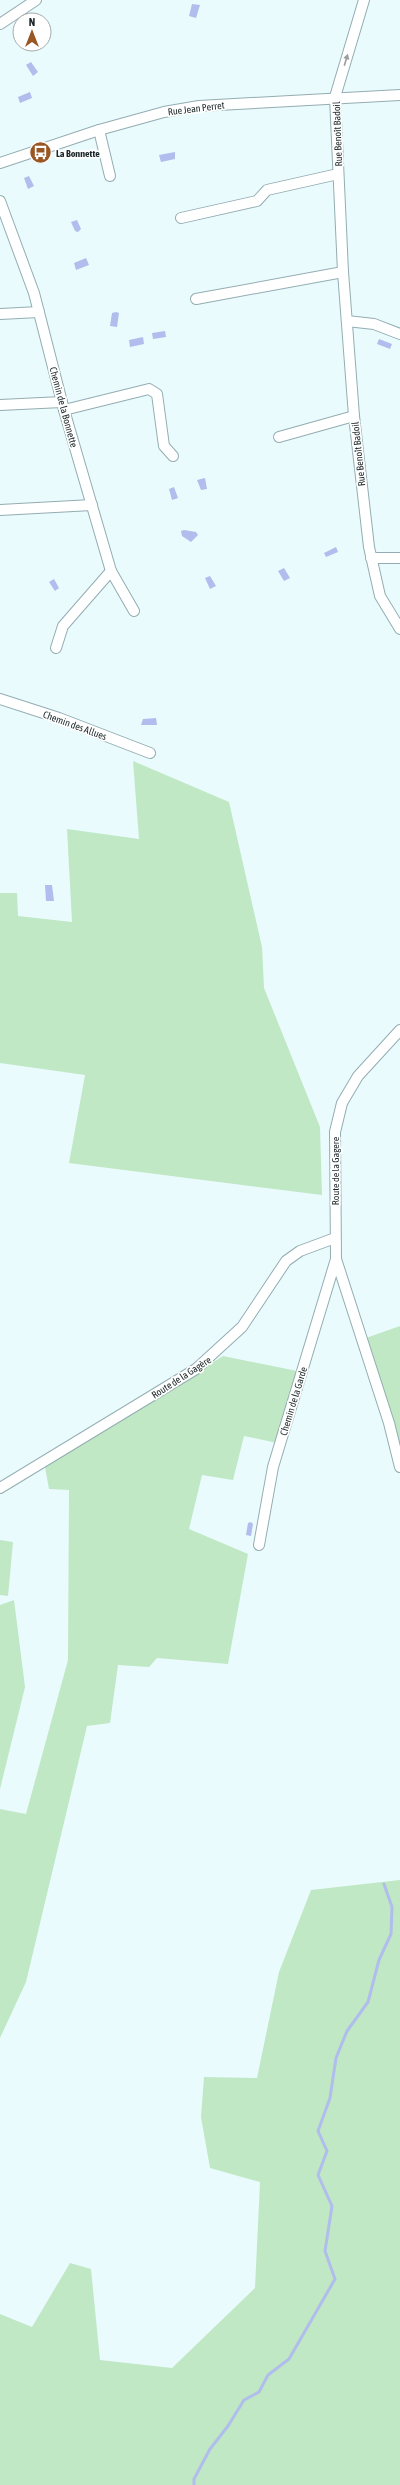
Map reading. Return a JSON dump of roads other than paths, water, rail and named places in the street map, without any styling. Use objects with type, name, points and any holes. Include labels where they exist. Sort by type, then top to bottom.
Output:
[{"type":"street","points":[[0,24],[24,4],[36,0]]},
{"type":"street","name":"Rue Benoît Badoil","points":[[364,0],[335,97],[343,272],[354,416],[371,558],[380,596],[400,628]]},
{"type":"street","name":"Rue Jean Perret","points":[[0,163],[99,130],[164,112],[199,106],[335,97],[400,95]]},
{"type":"street","points":[[99,130],[110,176]]},
{"type":"street","points":[[181,218],[257,201],[267,190],[338,174]]},
{"type":"street","name":"Chemin de la Bonnette","points":[[0,201],[38,312],[63,406],[111,571],[134,611]]},
{"type":"street","points":[[196,299],[343,272]]},
{"type":"street","points":[[0,314],[38,312]]},
{"type":"street","points":[[347,321],[374,324],[400,334]]},
{"type":"street","points":[[0,405],[63,406],[149,389],[157,394],[164,446],[172,456]]},
{"type":"street","points":[[279,437],[354,416]]},
{"type":"street","points":[[0,510],[92,505]]},
{"type":"street","points":[[371,558],[400,558]]},
{"type":"street","points":[[56,648],[64,626],[111,571]]},
{"type":"street","name":"Chemin des Allues","points":[[0,700],[59,718],[150,753]]},
{"type":"street","name":"Route de la Gagere","points":[[336,1259],[334,1238],[335,1132],[342,1103],[358,1076],[400,1030]]},
{"type":"street","name":"Route de la Gagère","points":[[0,1488],[196,1369],[242,1327],[286,1261],[300,1251],[334,1238]]},
{"type":"street","points":[[336,1259],[389,1423],[400,1467]]},
{"type":"street","name":"Chemin de la Garde","points":[[259,1545],[273,1467],[336,1259]]},
{"type":"water","points":[[192,4],[200,5],[196,18],[189,16]]},
{"type":"water","points":[[31,62],[38,72],[33,76],[26,65]]},
{"type":"water","points":[[30,92],[32,98],[20,103],[18,97]]},
{"type":"water","points":[[175,152],[175,159],[161,162],[159,155]]},
{"type":"water","points":[[29,176],[34,186],[28,189],[24,178]]},
{"type":"water","points":[[77,220],[81,229],[78,232],[75,231],[71,222]]},
{"type":"water","points":[[86,258],[89,265],[76,270],[74,263]]},
{"type":"water","points":[[112,313],[119,313],[117,327],[110,326]]},
{"type":"water","points":[[165,331],[166,337],[153,339],[152,333]]},
{"type":"water","points":[[143,337],[144,344],[130,347],[129,340]]},
{"type":"water","points":[[379,339],[392,344],[390,349],[377,344]]},
{"type":"water","points":[[205,478],[207,489],[201,490],[197,480]]},
{"type":"water","points":[[174,487],[178,498],[172,500],[169,489]]},
{"type":"water","points":[[181,531],[196,532],[198,535],[191,542],[182,536]]},
{"type":"water","points":[[336,547],[338,552],[326,557],[324,553]]},
{"type":"water","points":[[284,568],[290,578],[284,581],[278,571]]},
{"type":"water","points":[[210,576],[216,586],[210,589],[205,578]]},
{"type":"water","points":[[54,579],[59,588],[55,591],[49,582]]},
{"type":"water","points":[[156,718],[157,725],[141,725],[143,719]]},
{"type":"water","points":[[45,885],[52,885],[54,901],[46,901]]},
{"type":"water","points":[[251,1522],[253,1524],[251,1536],[246,1535],[248,1523]]},
{"type":"waterway","points":[[194,2485],[194,2479],[210,2449],[228,2426],[244,2400],[259,2392],[268,2375],[289,2359],[335,2279],[325,2251],[332,2206],[318,2175],[327,2151],[318,2131],[330,2098],[336,2058],[347,2031],[368,2002],[379,1960],[391,1934],[392,1907],[384,1884]]},
{"type":"place","name":"La Bonnette","points":[[40,153]]}]
